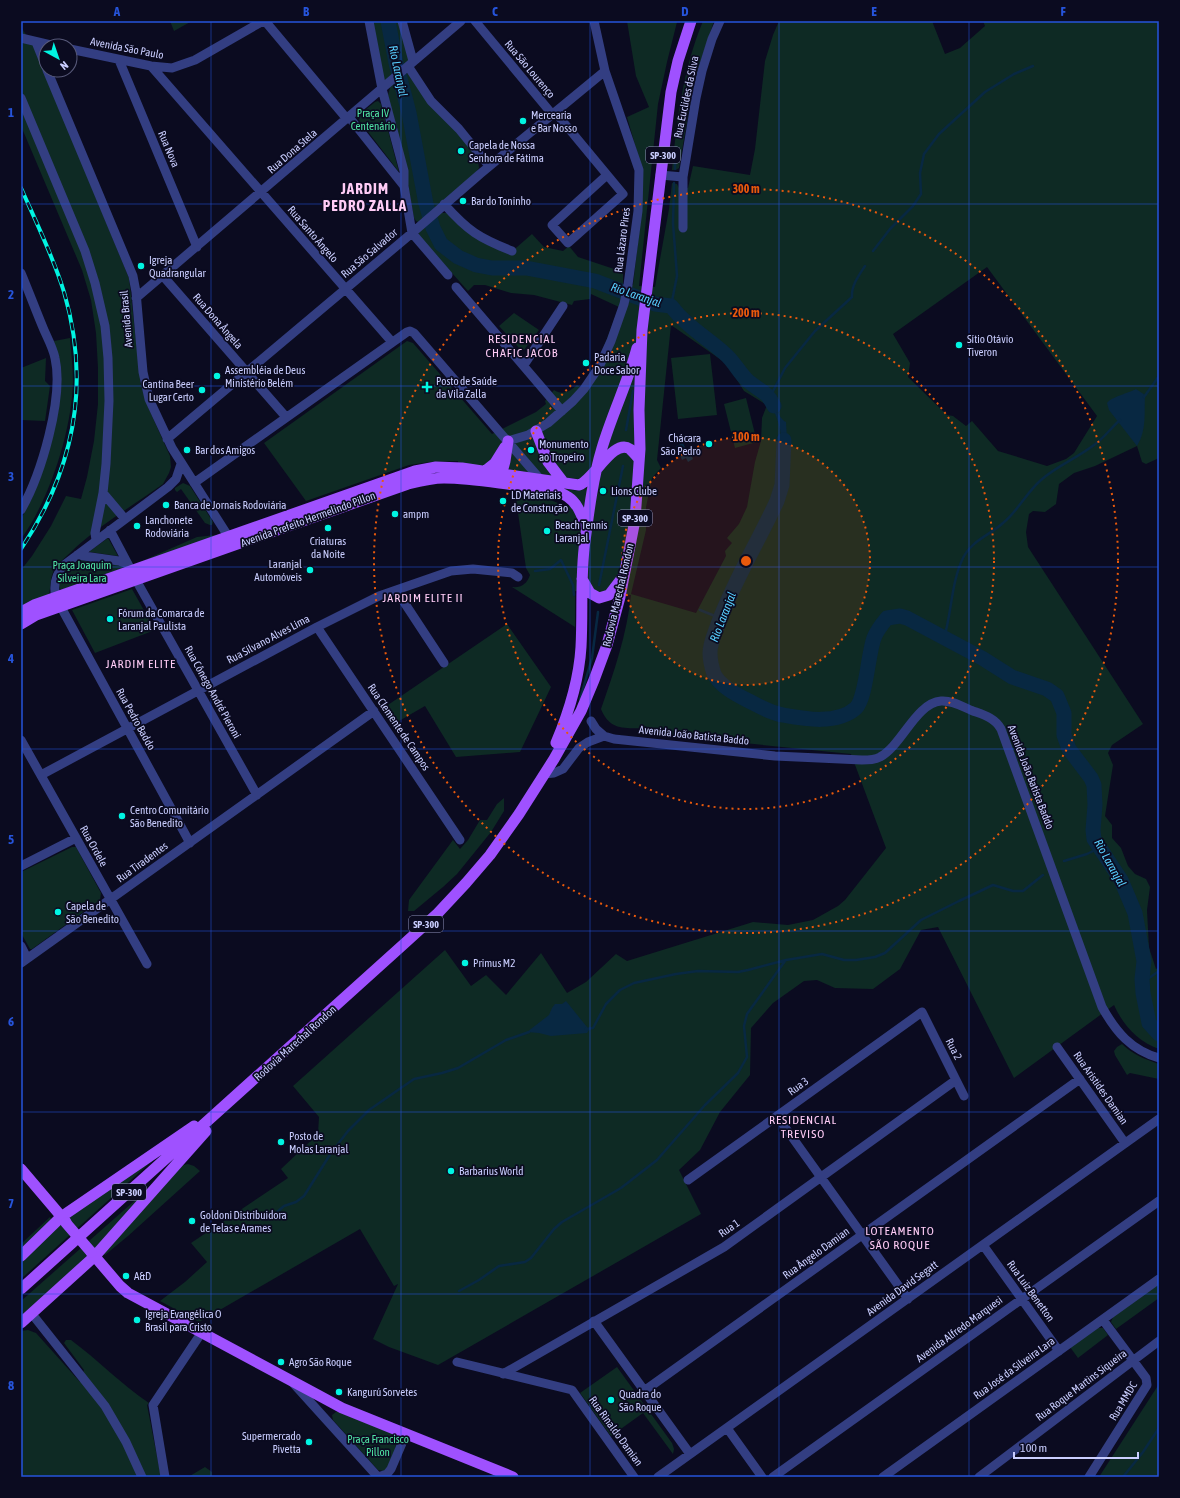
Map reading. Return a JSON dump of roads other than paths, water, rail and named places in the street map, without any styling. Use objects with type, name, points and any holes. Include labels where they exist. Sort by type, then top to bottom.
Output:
[{"type":"main road","name":"Rodovia Marechal Rondon","points":[[21,1289],[424,926],[452,898],[478,870],[527,803],[581,712],[614,622],[635,520],[638,487],[643,325],[671,92],[678,61],[691,21]]},
{"type":"main road","name":"Rodovia Marechal Rondon","points":[[544,774],[568,713],[577,680],[581,647],[581,578],[587,528],[597,470],[605,440],[625,387],[643,325]]},
{"type":"main road","points":[[536,431],[548,462],[564,482]]},
{"type":"main road","points":[[485,471],[498,458],[508,441]]},
{"type":"main road","points":[[500,478],[508,441]]},
{"type":"main road","name":"Avenida Prefeito Hermelindo Pillon","points":[[416,476],[443,478],[540,479],[576,485],[582,484],[610,455],[620,448],[625,447],[630,449],[639,459]]},
{"type":"main road","name":"Avenida Prefeito Hermelindo Pillon","points":[[21,624],[26,613],[59,602],[132,572],[230,542],[416,476],[436,467],[485,471],[500,478],[565,495],[576,505],[587,528]]},
{"type":"main road","points":[[581,578],[590,593],[599,598],[609,595],[623,576]]},
{"type":"main road","points":[[21,1256],[64,1220],[237,1095]]},
{"type":"main road","points":[[21,1323],[93,1254],[237,1095]]},
{"type":"main road","points":[[21,1169],[126,1291],[338,1406],[513,1477]]},
{"type":"street","name":"Avenida São Paulo","points":[[78,52],[151,66],[172,68],[188,63],[264,21]]},
{"type":"street","points":[[264,21],[348,118],[404,186]]},
{"type":"street","points":[[369,21],[382,89],[404,171],[404,186],[412,233],[448,275]]},
{"type":"street","points":[[402,21],[408,66],[431,101],[459,129],[489,166]]},
{"type":"street","name":"Rua Dona Stela","points":[[136,298],[461,21]]},
{"type":"street","name":"Rua São Lourenço","points":[[475,21],[554,113],[607,175],[623,194],[568,242],[552,225],[607,175]]},
{"type":"street","name":"Rua Lázaro Pires","points":[[508,441],[536,431],[579,396],[599,366],[611,341],[624,304],[628,285],[638,208],[639,170],[605,71],[594,21]]},
{"type":"street","name":"Rua Euclides da Silva","points":[[683,228],[683,177],[702,71],[712,39],[720,21]]},
{"type":"street","points":[[21,38],[36,42],[38,47]]},
{"type":"street","name":"Rua Nova","points":[[119,60],[197,247]]},
{"type":"street","name":"Rua Santo Ângelo","points":[[151,66],[392,342]]},
{"type":"street","name":"Rua São Salvador","points":[[167,439],[246,371],[423,224],[489,166],[605,71]]},
{"type":"street","name":"Avenida Brasil","points":[[50,78],[133,276],[145,384],[152,406],[167,439],[181,464],[230,542]]},
{"type":"street","points":[[21,98],[85,251],[100,300],[107,342],[109,373],[108,432],[103,493],[95,533],[96,540]]},
{"type":"street","points":[[660,175],[683,177]]},
{"type":"street","points":[[444,204],[477,236],[512,251]]},
{"type":"street","points":[[21,273],[53,352],[57,380],[56,401],[52,422],[33,484],[21,510]]},
{"type":"street","name":"Rua Dona Ângela","points":[[163,276],[286,417]]},
{"type":"street","points":[[456,288],[524,365],[562,411]]},
{"type":"street","points":[[524,365],[563,306]]},
{"type":"street","points":[[194,483],[392,342],[410,331],[414,333],[540,479]]},
{"type":"street","points":[[59,602],[54,585],[57,574],[64,565],[172,484],[179,473],[181,464]]},
{"type":"street","points":[[103,493],[125,519]]},
{"type":"street","points":[[110,530],[132,572]]},
{"type":"street","points":[[77,554],[119,561],[132,572]]},
{"type":"street","name":"Rua Silvano Alves Lima","points":[[41,775],[317,626],[359,605],[442,573],[462,569],[512,573],[518,578]]},
{"type":"street","name":"Rua Cônego André Pieroni","points":[[132,572],[257,795]]},
{"type":"street","points":[[396,590],[444,663]]},
{"type":"street","name":"Rua Pedro Baddo","points":[[59,602],[190,843]]},
{"type":"street","name":"Rua Clemente de Campos","points":[[317,626],[460,840]]},
{"type":"street","name":"Avenida João Batista Baddo","points":[[544,774],[563,769],[583,745],[604,736],[775,756],[871,760],[884,754],[922,711],[935,702],[951,702],[993,719],[1001,729],[1102,1007],[1118,1031],[1132,1046],[1159,1058]]},
{"type":"street","name":"Rua Tiradentes","points":[[24,960],[374,711]]},
{"type":"street","points":[[591,721],[596,729],[604,736]]},
{"type":"street","name":"Rua Ordele","points":[[21,740],[146,964]]},
{"type":"street","points":[[21,866],[76,838]]},
{"type":"street","points":[[21,946],[24,960]]},
{"type":"street","name":"Rua 2","points":[[922,1012],[964,1096]]},
{"type":"street","name":"Rua 3","points":[[688,1180],[922,1012]]},
{"type":"street","name":"Rua Aristides Damian","points":[[1057,1047],[1126,1143]]},
{"type":"street","name":"Rua Ângelo Damian","points":[[644,1391],[1080,1079]]},
{"type":"street","name":"Rua 1","points":[[503,1374],[724,1247],[956,1080]]},
{"type":"street","points":[[777,1116],[908,1299]]},
{"type":"street","name":"Avenida David Segatt","points":[[658,1477],[1159,1119]]},
{"type":"street","name":"Avenida Alfredo Marquesi","points":[[773,1477],[1159,1201]]},
{"type":"street","name":"Rua Luiz Benetton","points":[[983,1245],[1059,1351]]},
{"type":"street","name":"Rua José da Silveira Lara","points":[[883,1477],[1159,1279]]},
{"type":"street","points":[[32,1314],[105,1406],[126,1442],[142,1477]]},
{"type":"street","name":"Rua MMDC","points":[[1089,1477],[1146,1388],[1147,1382],[1146,1378],[1103,1320]]},
{"type":"street","points":[[594,1321],[690,1454]]},
{"type":"street","points":[[165,1477],[153,1405],[202,1332]]},
{"type":"street","name":"Rua Roque Martins Siqueira","points":[[979,1477],[1159,1340]]},
{"type":"street","points":[[457,1362],[503,1374]]},
{"type":"street","name":"Rua Rinaldo Damian","points":[[503,1374],[572,1390],[634,1477]]},
{"type":"street","points":[[290,1379],[378,1477],[394,1473],[406,1434]]},
{"type":"street","points":[[326,1420],[329,1410],[338,1406]]},
{"type":"street","points":[[727,1428],[762,1477]]},
{"type":"water","points":[[695,330],[709,337],[741,365],[736,374],[723,356]]},
{"type":"water","points":[[1136,389],[1145,395],[1144,428],[1137,446],[1109,410],[1107,403],[1112,399]]},
{"type":"water","points":[[762,391],[768,392],[771,395],[780,416],[786,422],[787,440],[784,460],[781,453],[779,424],[773,409]]},
{"type":"water","points":[[683,443],[689,456],[691,455],[693,459],[688,462],[686,458],[682,460],[676,446]]},
{"type":"water","points":[[566,1001],[589,1030],[587,1033],[551,1036],[527,1032],[549,1015],[555,1004],[562,1004]]},
{"type":"waterway","name":"Rio Laranjal","points":[[388,21],[396,63],[409,113],[426,204],[433,228],[441,244],[458,257],[476,265],[492,268],[526,268],[595,281],[655,304],[671,306],[690,325],[728,356],[745,378],[769,397],[774,406]]},
{"type":"waterway","points":[[873,251],[890,229],[913,206],[921,194],[920,173],[924,154],[939,134],[985,92],[1014,74],[1033,66]]},
{"type":"waterway","points":[[675,160],[675,169]]},
{"type":"waterway","points":[[671,306],[677,276],[673,223],[674,183]]},
{"type":"waterway","points":[[770,397],[785,368],[815,331],[852,297],[854,285],[865,266]]},
{"type":"waterway","points":[[1144,397],[1159,376]]},
{"type":"waterway","points":[[626,430],[633,391]]},
{"type":"waterway","points":[[944,638],[954,586],[960,566],[968,550],[1008,518],[1041,480],[1094,445],[1120,420]]},
{"type":"waterway","name":"Rio Laranjal","points":[[784,440],[782,485],[777,501],[731,592],[712,642],[710,658],[714,674],[724,686],[733,692],[774,713],[811,719],[830,719],[840,717],[856,708],[859,703],[865,686],[872,645],[878,630],[887,618],[900,616],[907,618],[982,658],[1012,677],[1047,689],[1057,696],[1064,713],[1064,735],[1069,749],[1091,778],[1094,785],[1094,839],[1121,880],[1135,913],[1144,961],[1142,979],[1143,993],[1149,1023],[1159,1034]]},
{"type":"waterway","points":[[599,585],[623,466]]},
{"type":"waterway","points":[[535,571],[550,569],[561,560],[573,585],[574,595]]},
{"type":"waterway","points":[[700,610],[720,618]]},
{"type":"waterway","points":[[580,699],[592,658],[598,612]]},
{"type":"waterway","points":[[1064,861],[1087,854],[1099,848]]},
{"type":"waterway","points":[[586,1029],[593,1028],[606,1004],[620,990],[634,983],[698,971],[738,972],[786,960],[822,954],[844,960],[875,957],[885,953],[921,920],[959,901],[993,885],[1013,891],[1023,891],[1043,875]]},
{"type":"waterway","points":[[459,1291],[479,1280],[499,1266],[525,1262],[531,1258],[554,1229],[562,1222],[621,1188],[657,1160],[705,1105],[738,1073],[747,1057],[744,1026],[747,1014],[785,961]]},
{"type":"waterway","points":[[1142,983],[1159,971]]},
{"type":"waterway","points":[[256,1219],[276,1213],[284,1206],[296,1202],[304,1196],[331,1153],[348,1131],[369,1110],[414,1079],[458,1068],[506,1040],[529,1032]]},
{"type":"waterway","points":[[1123,1477],[1143,1452],[1159,1428]]},
{"type":"railway","points":[[21,188],[50,252],[60,279],[72,326],[76,360],[76,393],[72,425],[65,457],[54,488],[39,519],[21,549]]},
{"type":"place","name":"Mercearia e Bar Nosso","points":[[523,121]]},
{"type":"place","name":"Capela de Nossa Senhora de Fátima","points":[[461,151]]},
{"type":"place","name":"Bar do Toninho","points":[[463,201]]},
{"type":"place","name":"Igreja Quadrangular","points":[[141,266]]},
{"type":"place","name":"Sítio Otávio Tiveron","points":[[959,345]]},
{"type":"place","name":"Padaria Doce Sabor","points":[[586,363]]},
{"type":"place","name":"Assembléia de Deus Ministério Belém","points":[[217,376]]},
{"type":"place","name":"Posto de Saúde da Vila Zalla","points":[[427,387]]},
{"type":"place","name":"Cantina Beer Lugar Certo","points":[[202,390]]},
{"type":"place","name":"Chácara São Pedro","points":[[709,444]]},
{"type":"place","name":"Bar dos Amigos","points":[[187,450]]},
{"type":"place","name":"Monumento ao Tropeiro","points":[[531,450]]},
{"type":"place","name":"Lions Clube","points":[[603,491]]},
{"type":"place","name":"LD Materiais de Construção","points":[[503,501]]},
{"type":"place","name":"Banca de Jornais Rodoviária","points":[[166,505]]},
{"type":"place","name":"ampm","points":[[395,514]]},
{"type":"place","name":"Lanchonete Rodoviária","points":[[137,526]]},
{"type":"place","name":"Criaturas da Noite","points":[[328,528]]},
{"type":"place","name":"Beach Tennis Laranjal","points":[[547,531]]},
{"type":"place","name":"Laranjal Automóveis","points":[[310,570]]},
{"type":"place","name":"Fórum da Comarca de Laranjal Paulista","points":[[110,619]]},
{"type":"place","name":"Centro Comunitário São Benedito","points":[[122,816]]},
{"type":"place","name":"Capela de São Benedito","points":[[58,912]]},
{"type":"place","name":"Primus M2","points":[[465,963]]},
{"type":"place","name":"Posto de Molas Laranjal","points":[[281,1142]]},
{"type":"place","name":"Barbarius World","points":[[451,1171]]},
{"type":"place","name":"Goldoni Distribuidora de Telas e Arames","points":[[192,1221]]},
{"type":"place","name":"A&D","points":[[126,1276]]},
{"type":"place","name":"Igreja Evangélica O Brasil para Cristo","points":[[137,1320]]},
{"type":"place","name":"Agro São Roque","points":[[281,1362]]},
{"type":"place","name":"Kangurú Sorvetes","points":[[339,1392]]},
{"type":"place","name":"Quadra do São Roque","points":[[611,1400]]},
{"type":"place","name":"Supermercado Pivetta","points":[[309,1442]]},
{"type":"district","name":"JARDIM PEDRO ZALLA","points":[[365,196]]},
{"type":"district","name":"RESIDENCIAL CHAFIC JACOB","points":[[522,346]]},
{"type":"district","name":"JARDIM ELITE II","points":[[423,598]]},
{"type":"district","name":"JARDIM ELITE","points":[[141,664]]},
{"type":"district","name":"RESIDENCIAL TREVISO","points":[[803,1127]]},
{"type":"district","name":"LOTEAMENTO SÃO ROQUE","points":[[900,1238]]},
{"type":"park label","name":"Praça IV Centenário","points":[[373,119]]},
{"type":"park label","name":"Praça Joaquim Silveira Lara","points":[[82,571]]},
{"type":"park label","name":"Praça Francisco Pillon","points":[[378,1445]]}]
